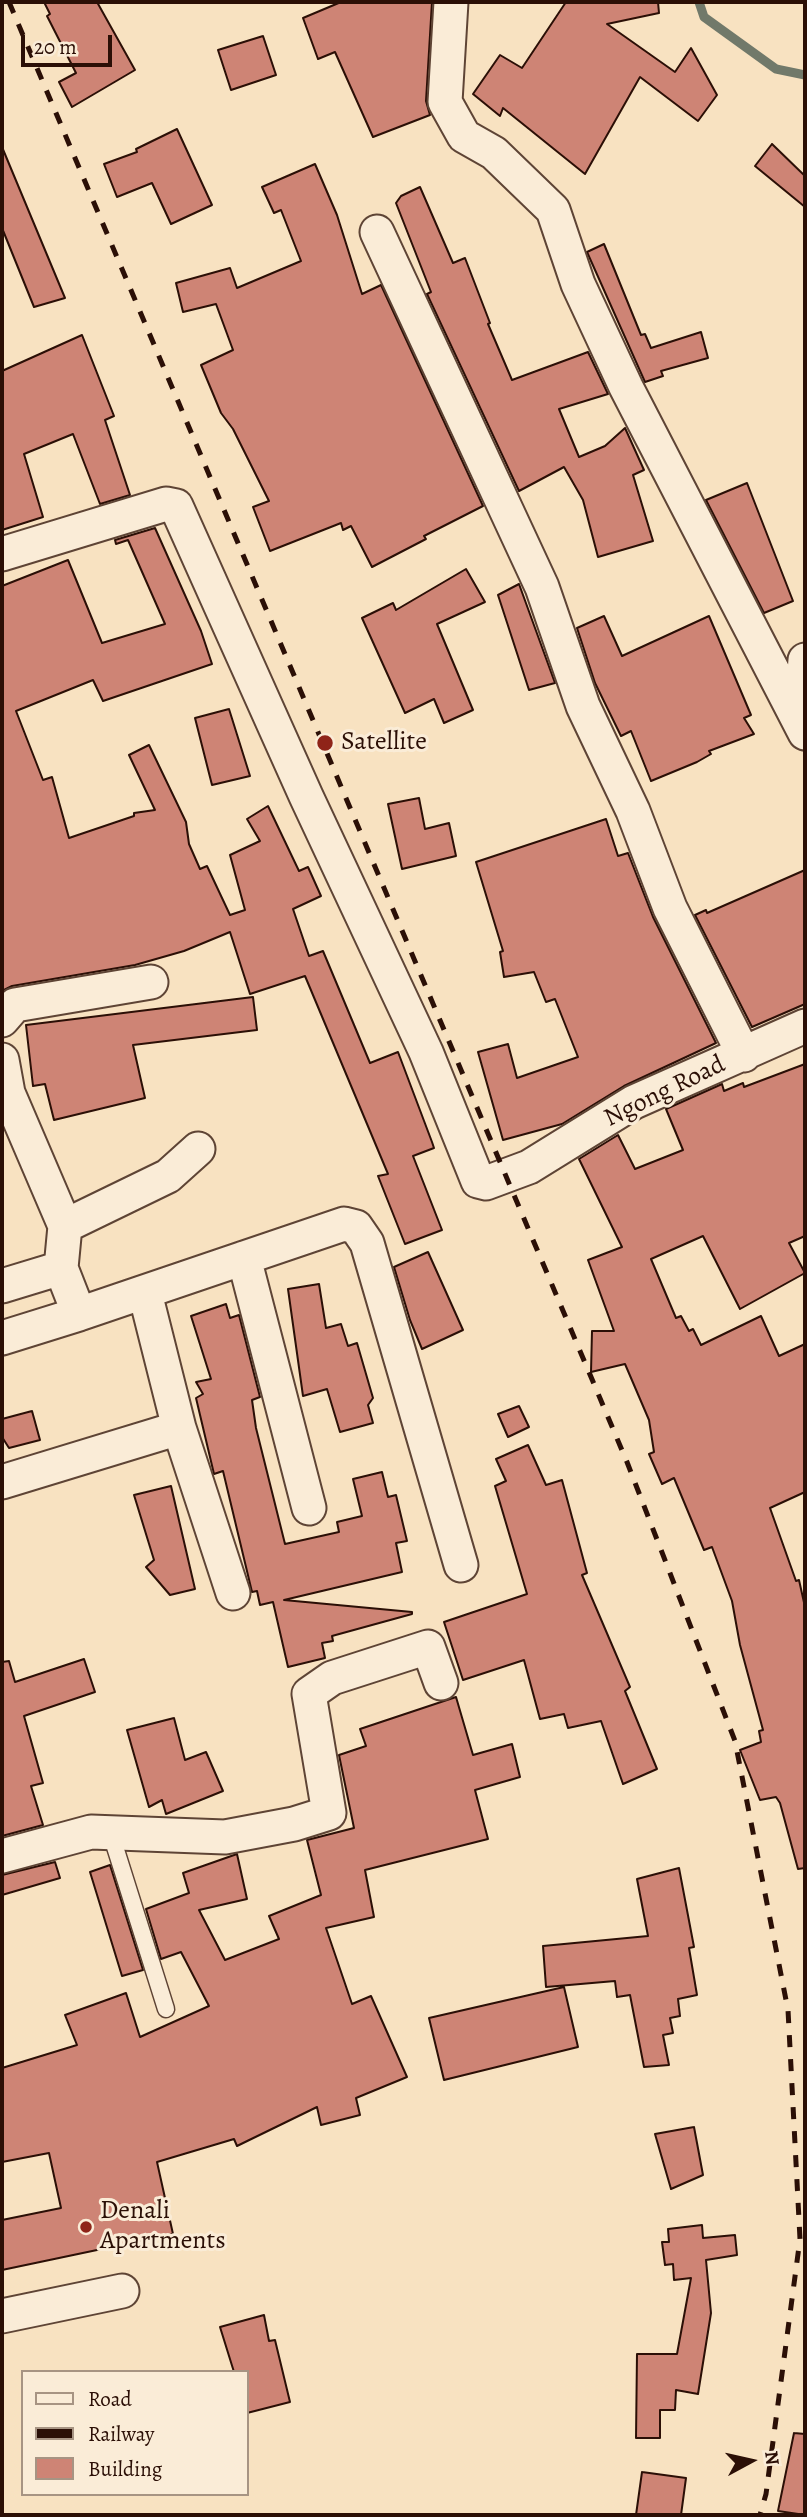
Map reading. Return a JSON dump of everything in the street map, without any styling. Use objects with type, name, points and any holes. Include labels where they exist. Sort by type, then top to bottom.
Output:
[{"type":"street","points":[[451,2],[444,102],[464,136],[494,153],[552,210],[578,284],[626,387],[802,727]]},
{"type":"street","points":[[377,232],[542,587],[583,706],[634,811],[670,908],[744,1055]]},
{"type":"street","name":"Ngong Road","points":[[2,554],[166,504],[176,506],[306,796],[426,1052],[474,1176],[486,1183],[530,1167],[634,1102],[805,1026]]},
{"type":"street","points":[[802,727],[805,660]]},
{"type":"street","points":[[2,1020],[15,1005],[151,982]]},
{"type":"street","points":[[2,1060],[8,1093],[65,1226],[61,1268],[79,1314]]},
{"type":"street","points":[[65,1226],[168,1176],[198,1149]]},
{"type":"street","points":[[2,1338],[145,1293],[344,1224],[356,1227],[363,1234],[461,1565]]},
{"type":"street","points":[[244,1258],[309,1508]]},
{"type":"street","points":[[2,1286],[61,1268]]},
{"type":"street","points":[[145,1293],[179,1427],[233,1593]]},
{"type":"street","points":[[2,1482],[179,1427]]},
{"type":"street","points":[[2,1856],[91,1832],[225,1837],[293,1825],[329,1813],[309,1695],[332,1678],[428,1647],[441,1683]]},
{"type":"street","points":[[2,2316],[122,2291]]},
{"type":"lane","points":[[110,1831],[166,2009]]},
{"type":"building","points":[[44,2],[97,2],[135,70],[72,107],[59,82],[76,73],[47,16],[50,14]]},
{"type":"building","points":[[341,2],[432,2],[426,101],[430,115],[373,137],[335,52],[318,59],[303,18]]},
{"type":"building","points":[[566,2],[658,2],[659,13],[607,24],[675,72],[691,48],[717,95],[698,121],[640,77],[585,174],[503,108],[500,116],[473,94],[500,55],[522,68]]},
{"type":"building","points":[[263,36],[276,75],[231,90],[218,50]]},
{"type":"building","points":[[177,129],[212,205],[171,224],[152,183],[117,197],[104,164],[137,152],[136,149]]},
{"type":"building","points":[[772,144],[805,176],[805,207],[755,166]]},
{"type":"building","points":[[2,147],[65,298],[34,307],[2,228]]},
{"type":"building","points":[[315,164],[337,215],[362,294],[381,285],[483,506],[424,536],[426,539],[372,567],[351,526],[343,530],[341,523],[270,551],[253,507],[269,501],[233,429],[221,413],[201,365],[233,350],[216,304],[183,312],[176,283],[230,268],[237,288],[301,261],[281,210],[274,213],[262,187]]},
{"type":"building","points":[[420,187],[453,263],[465,258],[490,323],[488,324],[512,380],[588,352],[608,394],[559,409],[579,457],[605,446],[625,428],[644,470],[633,475],[653,541],[598,557],[583,500],[564,467],[519,491],[427,294],[431,292],[396,203],[401,196]]},
{"type":"building","points":[[604,244],[641,335],[645,334],[651,348],[701,332],[708,358],[661,371],[663,376],[645,382],[587,252]]},
{"type":"building","points":[[82,335],[114,416],[105,420],[130,495],[100,504],[73,434],[24,454],[43,517],[2,530],[2,371]]},
{"type":"building","points":[[747,483],[793,601],[764,613],[706,500]]},
{"type":"building","points":[[155,528],[201,631],[212,664],[103,701],[93,680],[16,711],[43,780],[52,777],[69,838],[134,816],[134,813],[155,810],[129,755],[149,745],[186,822],[189,844],[200,869],[207,866],[230,915],[245,910],[230,855],[260,841],[247,819],[268,806],[299,871],[308,867],[321,896],[293,909],[309,956],[323,951],[370,1063],[398,1052],[434,1148],[413,1156],[442,1230],[405,1244],[378,1176],[388,1174],[305,976],[250,994],[230,932],[184,951],[135,965],[12,986],[2,991],[2,586],[68,560],[102,643],[165,624],[128,540],[116,544],[115,540]]},
{"type":"building","points":[[466,569],[485,602],[437,624],[473,710],[444,723],[434,699],[405,713],[362,618],[393,603],[396,610]]},
{"type":"building","points":[[519,584],[555,683],[529,690],[498,595]]},
{"type":"building","points":[[604,616],[622,656],[709,616],[751,715],[744,718],[754,734],[709,751],[711,754],[697,762],[651,781],[631,731],[621,736],[595,683],[577,628]]},
{"type":"building","points":[[229,709],[250,776],[212,785],[195,718]]},
{"type":"building","points":[[419,798],[425,829],[449,823],[456,856],[402,869],[388,804]]},
{"type":"building","points":[[606,819],[618,856],[628,853],[653,917],[716,1043],[624,1086],[562,1124],[503,1140],[478,1052],[508,1044],[517,1078],[578,1057],[555,999],[546,1002],[534,972],[504,977],[500,952],[503,951],[476,862]]},
{"type":"building","points":[[805,870],[805,1004],[752,1027],[695,915],[706,910],[707,913]]},
{"type":"building","points":[[253,997],[257,1030],[133,1045],[145,1098],[54,1120],[45,1084],[33,1086],[26,1025]]},
{"type":"building","points":[[805,1064],[805,1236],[789,1243],[805,1273],[740,1309],[703,1236],[651,1259],[676,1318],[681,1316],[689,1331],[693,1329],[701,1345],[761,1316],[779,1356],[805,1344],[805,1492],[770,1508],[796,1581],[799,1580],[805,1607],[805,1868],[798,1869],[780,1803],[776,1797],[760,1800],[740,1750],[761,1742],[759,1731],[763,1730],[740,1645],[732,1601],[712,1547],[704,1550],[674,1478],[662,1484],[649,1454],[654,1452],[649,1420],[625,1364],[591,1372],[592,1331],[614,1331],[588,1260],[622,1247],[579,1159],[618,1135],[635,1169],[683,1150],[666,1109],[722,1084],[724,1091],[743,1083],[744,1087]]},
{"type":"building","points":[[428,1252],[463,1330],[422,1349],[394,1267]]},
{"type":"building","points":[[319,1284],[326,1328],[341,1324],[348,1346],[357,1343],[373,1398],[368,1405],[373,1423],[340,1432],[327,1389],[303,1396],[288,1289]]},
{"type":"building","points":[[226,1304],[230,1318],[239,1315],[260,1397],[252,1400],[256,1428],[285,1544],[339,1532],[337,1522],[362,1516],[353,1479],[382,1472],[388,1497],[396,1495],[407,1541],[396,1543],[402,1572],[284,1600],[412,1614],[332,1636],[333,1641],[322,1643],[325,1658],[288,1667],[273,1602],[260,1605],[257,1591],[252,1592],[223,1471],[214,1474],[196,1398],[203,1394],[196,1382],[211,1379],[191,1316]]},
{"type":"building","points":[[519,1406],[529,1427],[508,1437],[498,1414]]},
{"type":"building","points":[[32,1411],[40,1440],[9,1448],[2,1437],[2,1419]]},
{"type":"building","points":[[528,1445],[546,1485],[562,1480],[587,1573],[582,1575],[630,1687],[625,1691],[657,1769],[623,1784],[601,1721],[568,1728],[564,1714],[540,1719],[524,1660],[463,1680],[444,1622],[527,1594],[495,1486],[506,1481],[496,1459]]},
{"type":"building","points":[[171,1486],[195,1589],[170,1595],[146,1567],[154,1560],[134,1495]]},
{"type":"building","points":[[84,1659],[95,1692],[24,1716],[43,1783],[31,1786],[43,1825],[2,1836],[2,1662],[9,1661],[15,1682]]},
{"type":"building","points":[[456,1697],[473,1755],[512,1744],[520,1777],[475,1790],[488,1839],[365,1870],[374,1917],[326,1928],[352,2004],[371,1996],[407,2077],[356,2098],[360,2115],[321,2125],[317,2107],[237,2146],[234,2139],[157,2162],[173,2234],[2,2270],[2,2220],[61,2208],[49,2153],[2,2162],[2,2068],[77,2045],[65,2015],[126,1993],[140,2037],[209,2006],[181,1952],[161,1959],[146,1909],[189,1893],[183,1873],[237,1854],[247,1899],[199,1910],[225,1960],[279,1939],[269,1916],[321,1895],[307,1840],[354,1828],[339,1755],[366,1746],[360,1729]]},
{"type":"building","points":[[174,1718],[185,1760],[206,1752],[223,1791],[166,1814],[162,1800],[149,1807],[127,1730]]},
{"type":"building","points":[[55,1862],[60,1878],[2,1895],[2,1875]]},
{"type":"building","points":[[110,1865],[143,1970],[122,1976],[90,1872]]},
{"type":"building","points":[[679,1868],[694,1947],[689,1948],[697,1995],[678,1999],[680,2016],[670,2018],[673,2033],[663,2035],[669,2065],[644,2067],[630,1995],[617,1997],[615,1981],[546,1987],[543,1946],[648,1936],[637,1879]]},
{"type":"building","points":[[564,1987],[578,2047],[444,2080],[429,2018]]},
{"type":"building","points":[[694,2127],[703,2175],[671,2189],[655,2134]]},
{"type":"building","points":[[702,2225],[703,2238],[735,2235],[737,2255],[706,2260],[711,2313],[698,2394],[676,2390],[675,2410],[660,2410],[660,2438],[636,2438],[637,2354],[677,2354],[691,2278],[674,2280],[673,2264],[665,2265],[662,2242],[669,2242],[668,2229]]},
{"type":"building","points":[[264,2315],[269,2341],[275,2340],[290,2402],[248,2413],[248,2370],[233,2370],[220,2327]]},
{"type":"building","points":[[794,2433],[805,2434],[805,2515],[778,2511]]},
{"type":"building","points":[[642,2472],[686,2478],[681,2515],[636,2515]]},
{"type":"waterway","points":[[699,2],[704,17],[776,69],[805,75]]},
{"type":"railway","points":[[9,2],[627,1462],[735,1741],[788,2010],[800,2239],[766,2494],[760,2515]]},
{"type":"place","name":"Satellite","points":[[325,743]]},
{"type":"place","name":"Denali Apartments","points":[[86,2227]]}]
